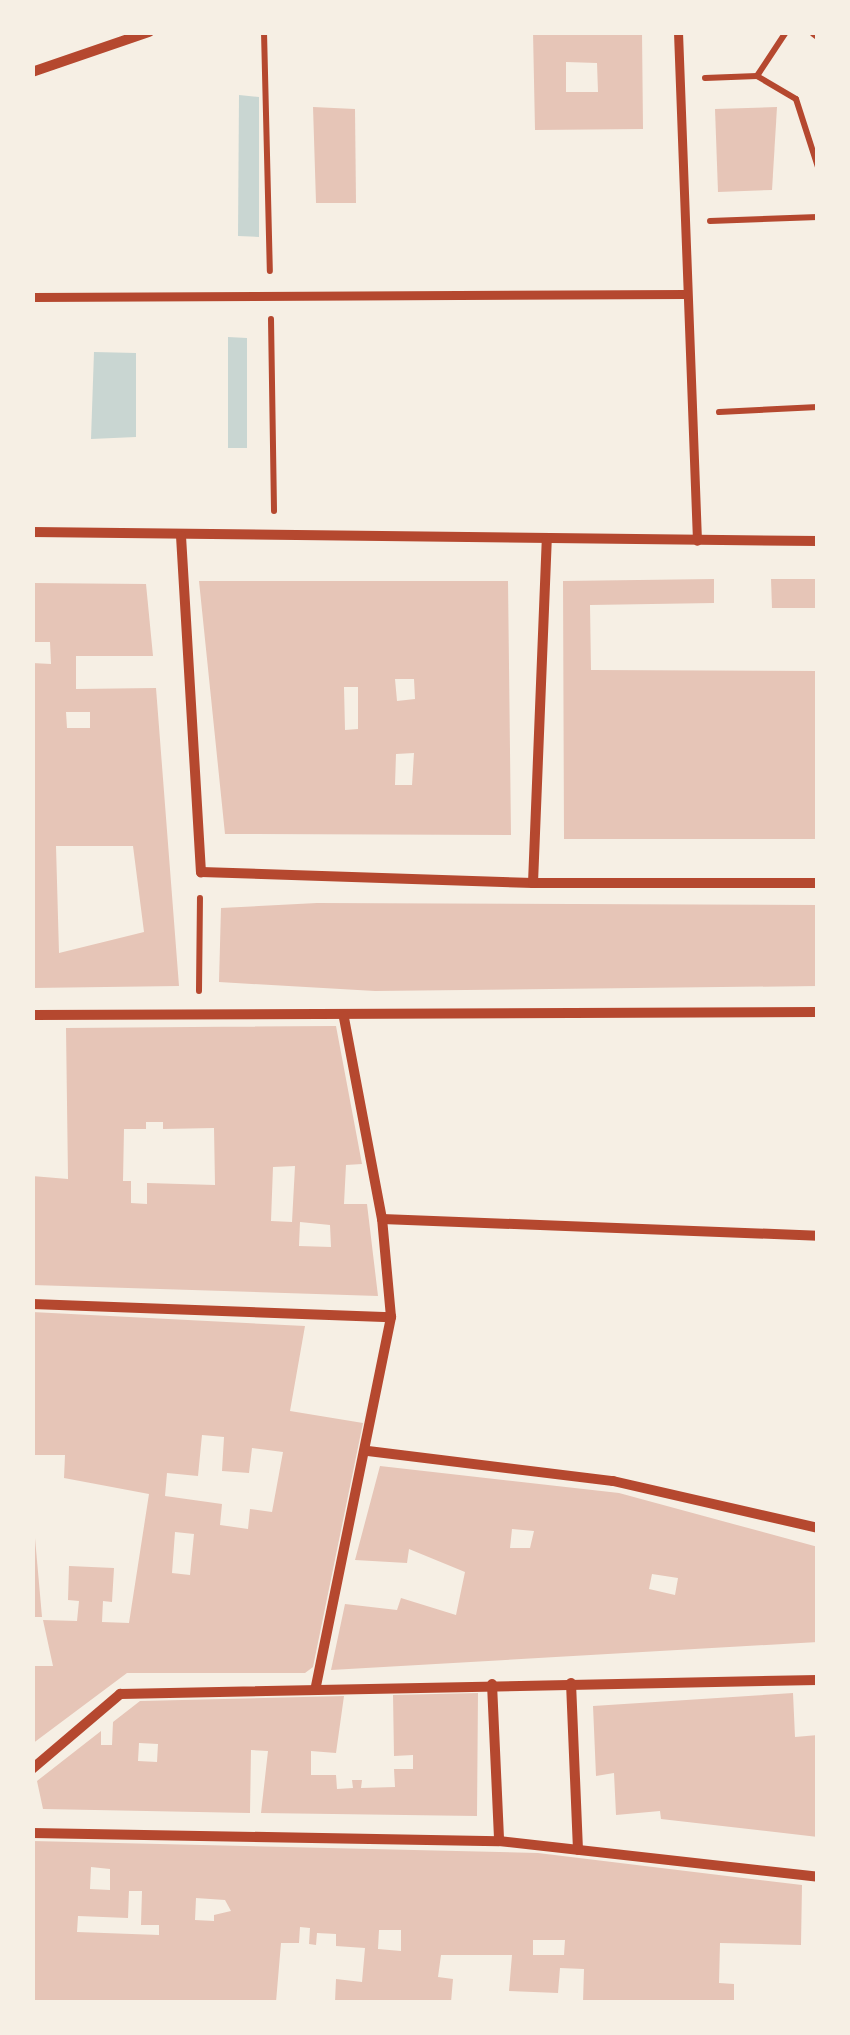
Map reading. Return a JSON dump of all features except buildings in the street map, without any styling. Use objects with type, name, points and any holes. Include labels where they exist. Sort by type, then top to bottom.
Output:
[{"type":"street","points":[[32,72],[149,32]]},
{"type":"street","points":[[678,32],[696,541]]},
{"type":"street","points":[[32,297],[686,294]]},
{"type":"street","points":[[32,532],[182,536],[274,531],[548,540],[818,541]]},
{"type":"street","points":[[182,536],[201,872],[532,884],[818,883]]},
{"type":"street","points":[[532,884],[548,540]]},
{"type":"street","points":[[32,1015],[199,1019],[818,1012]]},
{"type":"street","points":[[316,1686],[368,1451],[391,1317],[382,1219],[344,1017]]},
{"type":"street","points":[[382,1219],[818,1236]]},
{"type":"street","points":[[32,1304],[391,1317]]},
{"type":"street","points":[[368,1451],[613,1480],[818,1528]]},
{"type":"street","points":[[32,1769],[120,1694],[316,1686],[818,1680]]},
{"type":"street","points":[[570,1683],[578,1850]]},
{"type":"street","points":[[492,1684],[500,1841]]},
{"type":"street","points":[[32,1833],[500,1841],[818,1877]]},
{"type":"path","points":[[757,76],[786,32]]},
{"type":"path","points":[[680,79],[757,76],[796,99],[818,167]]},
{"type":"path","points":[[684,222],[818,217]]},
{"type":"path","points":[[691,413],[818,407]]},
{"type":"path","points":[[199,1019],[201,872]]},
{"type":"shaded area","points":[[239,95],[259,97],[259,237],[238,236]]},
{"type":"shaded area","points":[[228,337],[247,338],[247,448],[228,448]]},
{"type":"shaded area","points":[[94,352],[136,353],[136,437],[91,439]]}]
